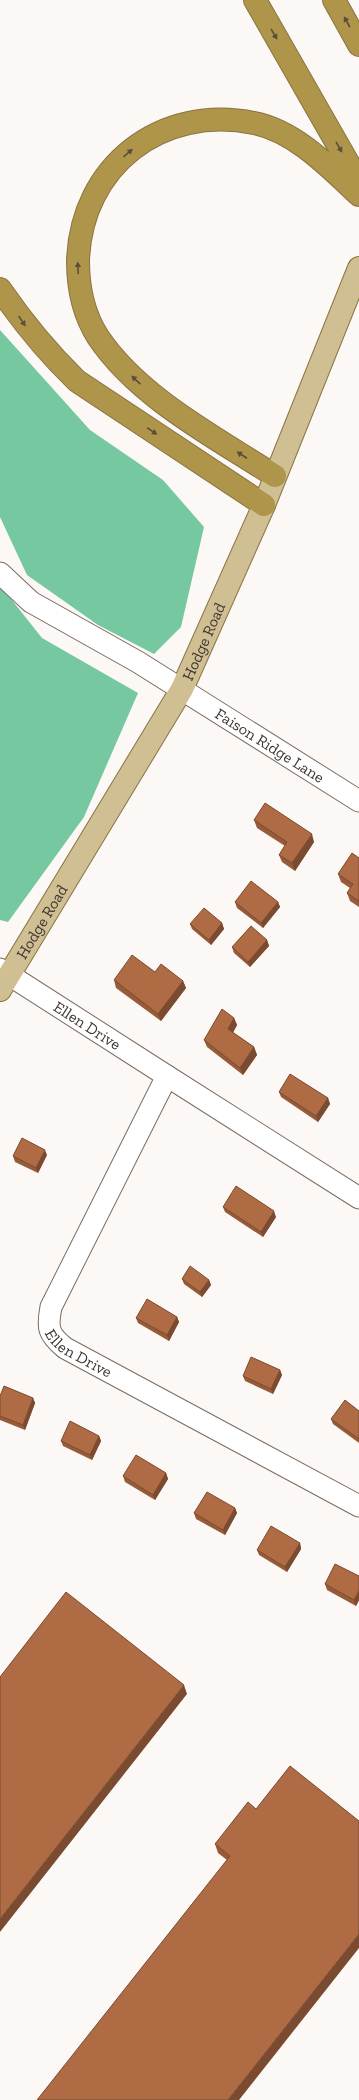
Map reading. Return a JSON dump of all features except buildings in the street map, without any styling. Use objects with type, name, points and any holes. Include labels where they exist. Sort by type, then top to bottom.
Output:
[{"type":"highway","points":[[255,0],[359,182]]},
{"type":"highway","points":[[334,0],[359,44]]},
{"type":"highway","points":[[275,476],[175,410],[138,382],[115,359],[98,336],[87,313],[80,292],[78,268],[79,241],[84,217],[96,189],[112,168],[130,151],[151,136],[168,128],[200,120],[226,119],[255,123],[283,133],[332,169],[359,195]]},
{"type":"highway","points":[[0,289],[27,329],[77,381],[264,504]]},
{"type":"main road","name":"Hodge Road","points":[[3,978],[182,689],[264,504],[355,278]]},
{"type":"street","name":"Faison Ridge Lane","points":[[0,573],[31,602],[182,689],[359,801]]},
{"type":"street","name":"Ellen Drive","points":[[3,978],[167,1076],[359,1198]]},
{"type":"street","name":"Ellen Drive","points":[[167,1076],[51,1306],[48,1322],[52,1338],[65,1348],[359,1506]]},
{"type":"green space","points":[[0,330],[90,430],[163,480],[204,527],[181,627],[154,654],[98,625],[27,575],[0,517]]},
{"type":"green space","points":[[0,585],[42,638],[138,693],[84,817],[8,922],[0,920]]}]
